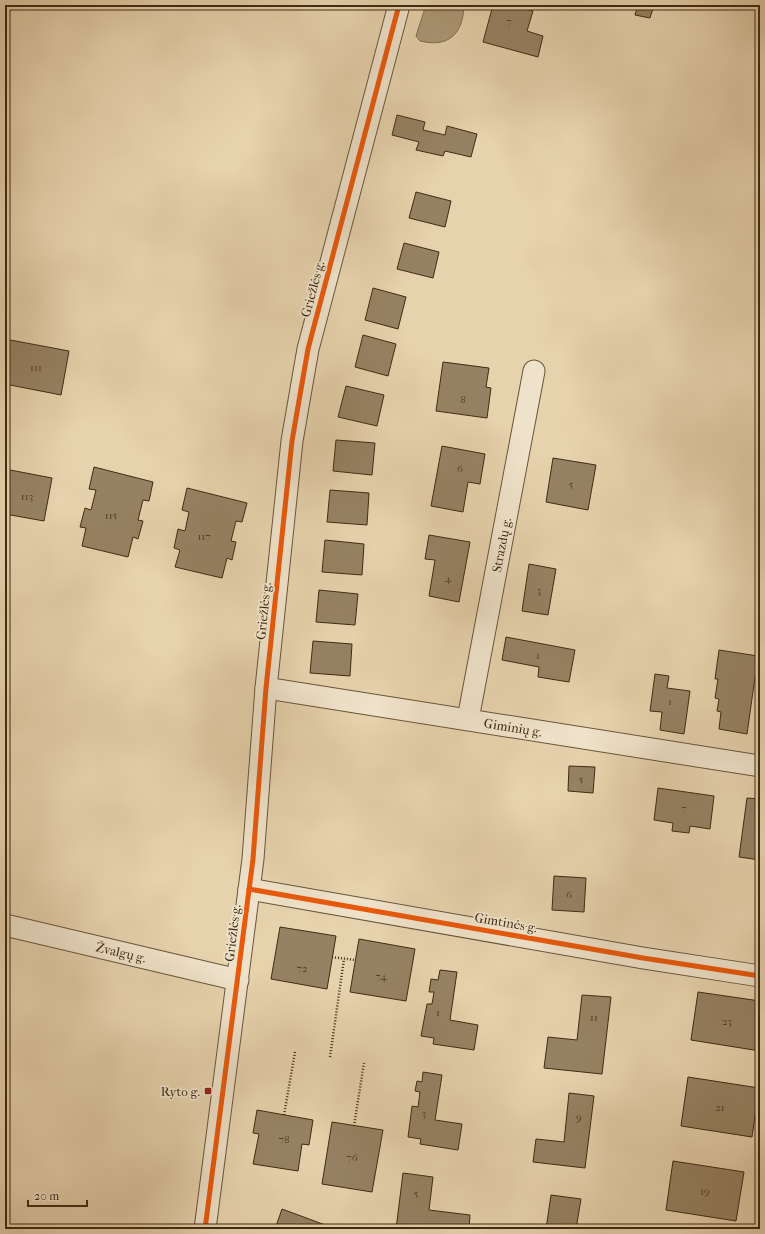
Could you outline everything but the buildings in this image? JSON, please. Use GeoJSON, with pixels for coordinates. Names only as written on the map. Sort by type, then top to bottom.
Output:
{"type":"FeatureCollection","features":[{"type":"Feature","properties":{"kind":"street","name":"Griežlės g."},"geometry":{"type":"LineString","coordinates":[[205,1229],[249,889],[266,688],[292,441],[308,349],[399,5]]}},
{"type":"Feature","properties":{"kind":"street","name":"Strazdų g."},"geometry":{"type":"LineString","coordinates":[[468,719],[534,371]]}},
{"type":"Feature","properties":{"kind":"street","name":"Giminių g."},"geometry":{"type":"LineString","coordinates":[[266,688],[760,766]]}},
{"type":"Feature","properties":{"kind":"street","name":"Gimtinės g."},"geometry":{"type":"LineString","coordinates":[[249,889],[643,958],[760,976]]}},
{"type":"Feature","properties":{"kind":"street","name":"Žvalgų g."},"geometry":{"type":"LineString","coordinates":[[5,925],[238,980]]}},
{"type":"Feature","properties":{"kind":"path"},"geometry":{"type":"LineString","coordinates":[[332,957],[355,960]]}},
{"type":"Feature","properties":{"kind":"path"},"geometry":{"type":"LineString","coordinates":[[330,1057],[344,959]]}},
{"type":"Feature","properties":{"kind":"path"},"geometry":{"type":"LineString","coordinates":[[284,1115],[295,1052]]}},
{"type":"Feature","properties":{"kind":"path"},"geometry":{"type":"LineString","coordinates":[[354,1126],[364,1063]]}},
{"type":"Feature","properties":{"kind":"shaded area"},"geometry":{"type":"Polygon","coordinates":[[[426,5],[464,5],[461,24],[452,36],[439,42],[430,43],[420,41],[416,36],[426,5]]]}},
{"type":"Feature","properties":{"kind":"cycle path"},"geometry":{"type":"LineString","coordinates":[[205,1229],[253,859],[266,688],[292,441],[308,349],[399,5]]}},
{"type":"Feature","properties":{"kind":"cycle path"},"geometry":{"type":"LineString","coordinates":[[249,889],[643,958],[760,976]]}},
{"type":"Feature","properties":{"kind":"place","name":"Ryto g."},"geometry":{"type":"Point","coordinates":[208,1091]}}]}
